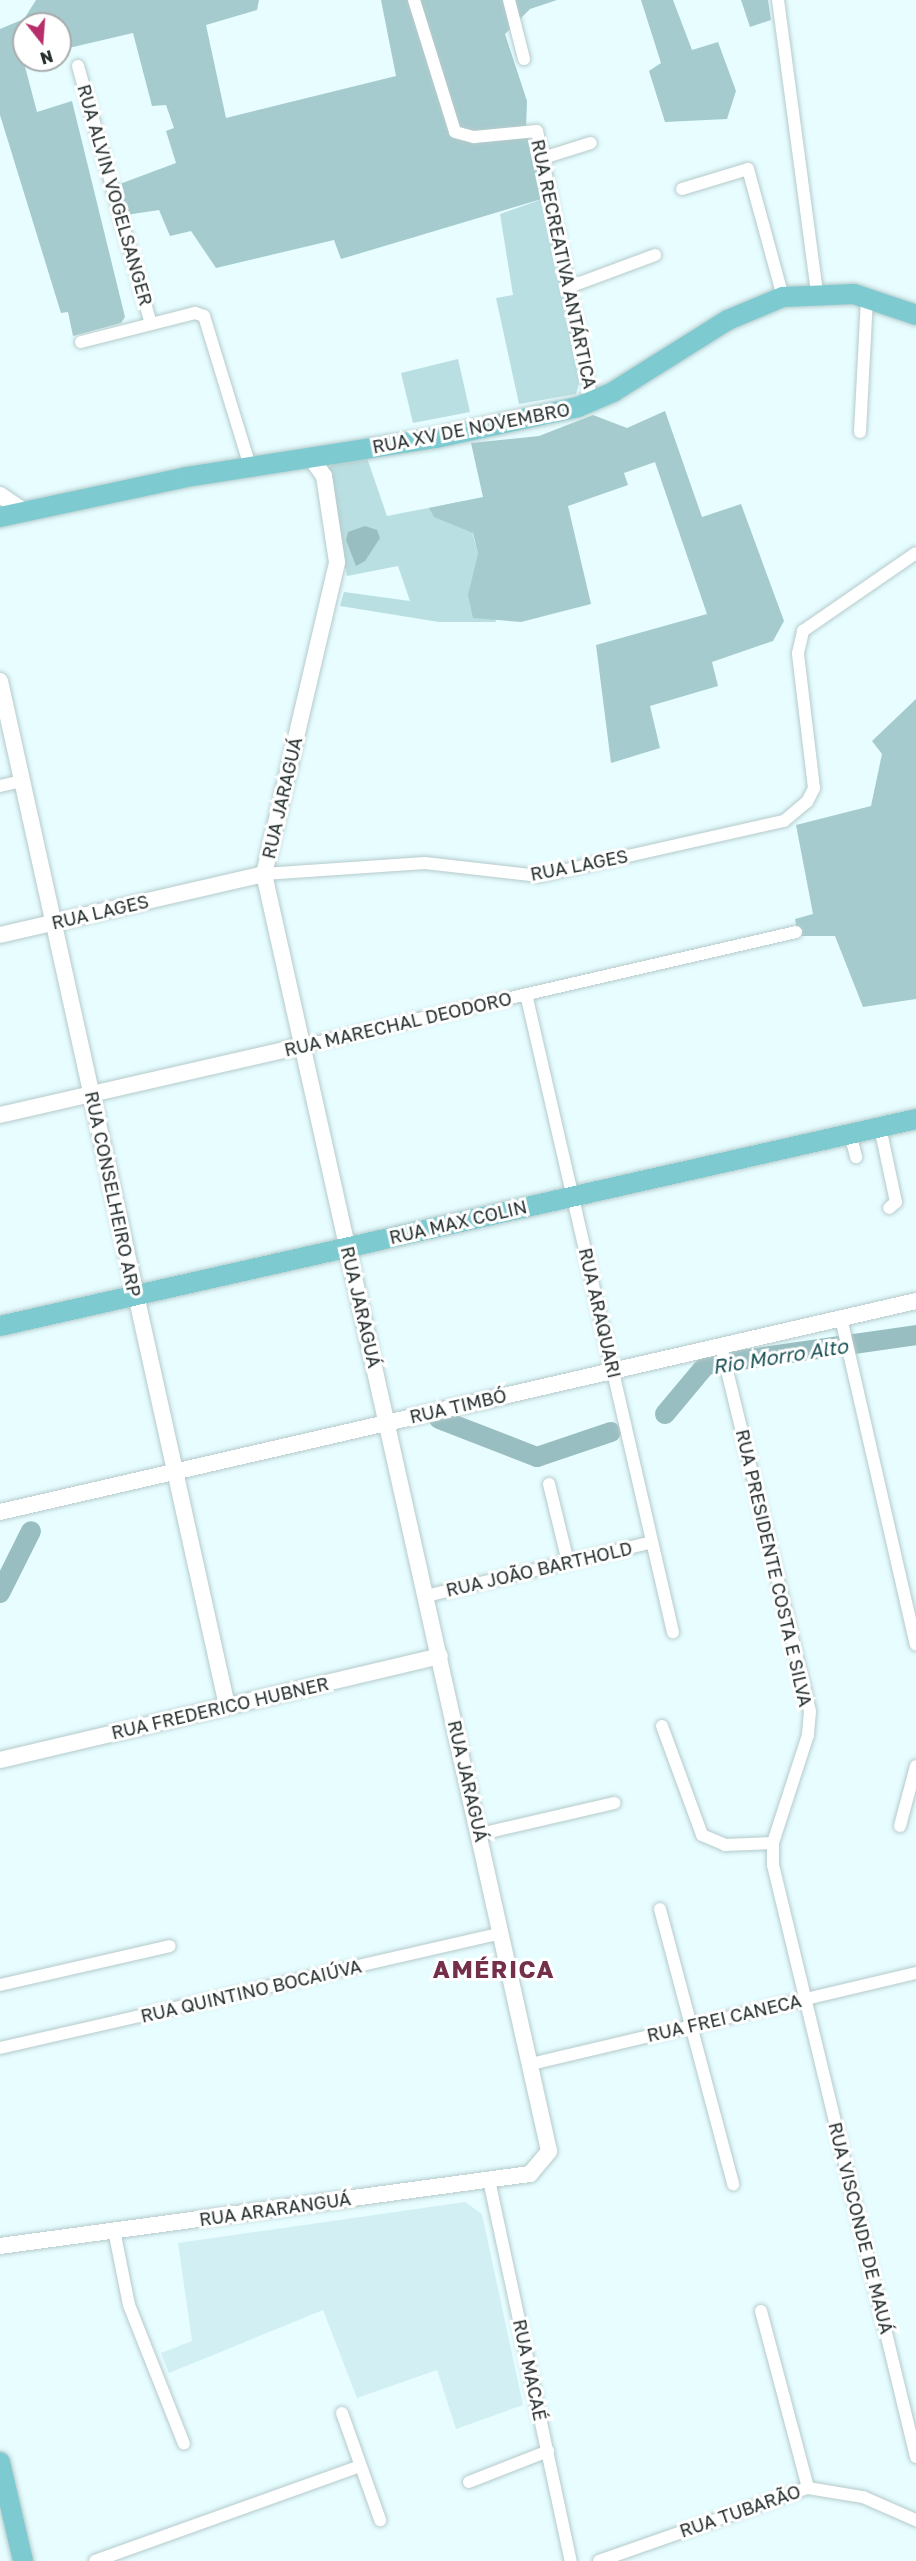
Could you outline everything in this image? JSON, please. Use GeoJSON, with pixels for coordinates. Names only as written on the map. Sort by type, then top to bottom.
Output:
{"type":"FeatureCollection","features":[{"type":"Feature","properties":{"kind":"main road","name":"RUA XV DE NOVEMBRO"},"geometry":{"type":"LineString","coordinates":[[0,517],[250,466],[436,438],[592,402],[728,320],[783,297],[817,292],[867,298],[916,315]]}},
{"type":"Feature","properties":{"kind":"main road","name":"RUA MAX COLIN"},"geometry":{"type":"LineString","coordinates":[[0,1326],[916,1119]]}},
{"type":"Feature","properties":{"kind":"main road"},"geometry":{"type":"LineString","coordinates":[[0,2462],[23,2561]]}},
{"type":"Feature","properties":{"kind":"street","name":"RUA RECREATIVA ANTÁRTICA"},"geometry":{"type":"LineString","coordinates":[[414,0],[455,132],[474,137],[537,131],[592,402]]}},
{"type":"Feature","properties":{"kind":"street"},"geometry":{"type":"LineString","coordinates":[[509,0],[524,59]]}},
{"type":"Feature","properties":{"kind":"street"},"geometry":{"type":"LineString","coordinates":[[778,0],[817,292]]}},
{"type":"Feature","properties":{"kind":"street","name":"RUA ALVIN VOGELSANGER"},"geometry":{"type":"LineString","coordinates":[[78,66],[151,324]]}},
{"type":"Feature","properties":{"kind":"street"},"geometry":{"type":"LineString","coordinates":[[543,158],[591,143]]}},
{"type":"Feature","properties":{"kind":"street"},"geometry":{"type":"LineString","coordinates":[[682,189],[748,169],[783,297]]}},
{"type":"Feature","properties":{"kind":"street"},"geometry":{"type":"LineString","coordinates":[[569,287],[656,255]]}},
{"type":"Feature","properties":{"kind":"street"},"geometry":{"type":"LineString","coordinates":[[860,432],[867,298]]}},
{"type":"Feature","properties":{"kind":"street"},"geometry":{"type":"LineString","coordinates":[[81,342],[195,312],[204,316],[250,466]]}},
{"type":"Feature","properties":{"kind":"street","name":"RUA JARAGUÁ"},"geometry":{"type":"LineString","coordinates":[[310,457],[324,476],[337,562],[264,874],[549,2141],[546,2162]]}},
{"type":"Feature","properties":{"kind":"street"},"geometry":{"type":"LineString","coordinates":[[0,495],[27,513]]}},
{"type":"Feature","properties":{"kind":"street","name":"RUA LAGES"},"geometry":{"type":"LineString","coordinates":[[0,935],[264,874],[425,863],[539,876],[784,821],[807,802],[814,788],[798,653],[803,631],[916,553]]}},
{"type":"Feature","properties":{"kind":"street","name":"RUA CONSELHEIRO ARP"},"geometry":{"type":"LineString","coordinates":[[0,685],[226,1706]]}},
{"type":"Feature","properties":{"kind":"street"},"geometry":{"type":"LineString","coordinates":[[0,786],[22,781]]}},
{"type":"Feature","properties":{"kind":"street","name":"RUA MARECHAL DEODORO"},"geometry":{"type":"LineString","coordinates":[[0,1115],[796,932]]}},
{"type":"Feature","properties":{"kind":"street","name":"RUA ARAQUARI"},"geometry":{"type":"LineString","coordinates":[[526,994],[673,1632]]}},
{"type":"Feature","properties":{"kind":"street"},"geometry":{"type":"LineString","coordinates":[[880,1127],[896,1202],[890,1208]]}},
{"type":"Feature","properties":{"kind":"street"},"geometry":{"type":"LineString","coordinates":[[850,1134],[856,1157]]}},
{"type":"Feature","properties":{"kind":"street","name":"RUA TIMBÓ"},"geometry":{"type":"LineString","coordinates":[[0,1512],[613,1371],[843,1325],[916,1301]]}},
{"type":"Feature","properties":{"kind":"street"},"geometry":{"type":"LineString","coordinates":[[843,1325],[916,1646]]}},
{"type":"Feature","properties":{"kind":"street","name":"RUA PRESIDENTE COSTA E SILVA"},"geometry":{"type":"LineString","coordinates":[[722,1350],[810,1711],[808,1735],[773,1843],[805,1999]]}},
{"type":"Feature","properties":{"kind":"street"},"geometry":{"type":"LineString","coordinates":[[549,1484],[568,1562]]}},
{"type":"Feature","properties":{"kind":"street","name":"RUA JOÃO BARTHOLD"},"geometry":{"type":"LineString","coordinates":[[426,1596],[652,1542]]}},
{"type":"Feature","properties":{"kind":"street","name":"RUA FREDERICO HUBNER"},"geometry":{"type":"LineString","coordinates":[[1,1760],[440,1656]]}},
{"type":"Feature","properties":{"kind":"street"},"geometry":{"type":"LineString","coordinates":[[662,1726],[702,1835],[725,1845],[773,1843]]}},
{"type":"Feature","properties":{"kind":"street"},"geometry":{"type":"LineString","coordinates":[[900,1826],[916,1766]]}},
{"type":"Feature","properties":{"kind":"street"},"geometry":{"type":"LineString","coordinates":[[480,1834],[614,1803]]}},
{"type":"Feature","properties":{"kind":"street"},"geometry":{"type":"LineString","coordinates":[[660,1909],[734,2184]]}},
{"type":"Feature","properties":{"kind":"street","name":"RUA QUINTINO BOCAIÚVA"},"geometry":{"type":"LineString","coordinates":[[0,2048],[502,1933]]}},
{"type":"Feature","properties":{"kind":"street"},"geometry":{"type":"LineString","coordinates":[[0,1984],[170,1946]]}},
{"type":"Feature","properties":{"kind":"street","name":"RUA FREI CANECA"},"geometry":{"type":"LineString","coordinates":[[531,2064],[916,1973]]}},
{"type":"Feature","properties":{"kind":"street","name":"RUA VISCONDE DE MAUÁ"},"geometry":{"type":"LineString","coordinates":[[805,1999],[916,2457]]}},
{"type":"Feature","properties":{"kind":"street","name":"RUA ARARANGUÁ"},"geometry":{"type":"LineString","coordinates":[[0,2246],[530,2174],[546,2162]]}},
{"type":"Feature","properties":{"kind":"street","name":"RUA MACAÉ"},"geometry":{"type":"LineString","coordinates":[[489,2180],[571,2561]]}},
{"type":"Feature","properties":{"kind":"street"},"geometry":{"type":"LineString","coordinates":[[114,2230],[129,2305],[184,2444]]}},
{"type":"Feature","properties":{"kind":"street"},"geometry":{"type":"LineString","coordinates":[[761,2311],[808,2488]]}},
{"type":"Feature","properties":{"kind":"street"},"geometry":{"type":"LineString","coordinates":[[342,2413],[380,2520]]}},
{"type":"Feature","properties":{"kind":"street"},"geometry":{"type":"LineString","coordinates":[[470,2482],[548,2451]]}},
{"type":"Feature","properties":{"kind":"street"},"geometry":{"type":"LineString","coordinates":[[95,2561],[361,2466]]}},
{"type":"Feature","properties":{"kind":"street","name":"RUA TUBARÃO"},"geometry":{"type":"LineString","coordinates":[[600,2561],[808,2488],[862,2498],[916,2520]]}},
{"type":"Feature","properties":{"kind":"shaded area"},"geometry":{"type":"Polygon","coordinates":[[[36,0],[259,0],[257,10],[206,25],[226,118],[396,76],[381,0],[557,0],[530,9],[505,34],[527,101],[526,129],[545,198],[341,259],[334,240],[216,268],[191,231],[170,236],[159,210],[126,215],[117,185],[176,163],[166,131],[174,128],[166,105],[152,106],[133,33],[72,47],[72,12],[28,12],[36,0]]]}},
{"type":"Feature","properties":{"kind":"shaded area"},"geometry":{"type":"Polygon","coordinates":[[[641,0],[673,0],[692,50],[718,42],[736,91],[727,119],[665,122],[649,71],[661,63],[641,0]]]}},
{"type":"Feature","properties":{"kind":"shaded area"},"geometry":{"type":"Polygon","coordinates":[[[741,0],[768,0],[771,20],[750,27],[741,0]]]}},
{"type":"Feature","properties":{"kind":"shaded area"},"geometry":{"type":"Polygon","coordinates":[[[12,24],[12,72],[26,72],[37,112],[72,101],[125,317],[121,323],[73,336],[68,312],[61,313],[0,115],[0,29],[12,24]]]}},
{"type":"Feature","properties":{"kind":"shaded area"},"geometry":{"type":"Polygon","coordinates":[[[545,198],[581,376],[576,394],[519,404],[496,298],[513,295],[500,214],[545,198]]]}},
{"type":"Feature","properties":{"kind":"shaded area"},"geometry":{"type":"Polygon","coordinates":[[[458,359],[470,412],[413,423],[401,373],[458,359]]]}},
{"type":"Feature","properties":{"kind":"shaded area"},"geometry":{"type":"Polygon","coordinates":[[[665,411],[702,517],[741,504],[784,621],[773,641],[712,662],[718,686],[650,706],[660,748],[611,763],[596,645],[707,614],[655,462],[624,473],[628,485],[568,506],[591,604],[521,622],[473,618],[468,595],[478,554],[473,533],[434,517],[429,508],[483,497],[471,443],[539,436],[593,415],[627,428],[665,411]]]}},
{"type":"Feature","properties":{"kind":"shaded area"},"geometry":{"type":"Polygon","coordinates":[[[367,458],[387,516],[464,501],[496,622],[439,622],[340,606],[344,592],[410,601],[398,566],[347,576],[326,472],[332,464],[367,458]]]}},
{"type":"Feature","properties":{"kind":"shaded area"},"geometry":{"type":"Polygon","coordinates":[[[365,526],[377,530],[380,538],[365,561],[356,566],[346,540],[348,532],[365,526]]]}},
{"type":"Feature","properties":{"kind":"shaded area"},"geometry":{"type":"Polygon","coordinates":[[[916,699],[916,999],[863,1007],[835,936],[798,936],[795,919],[813,914],[796,825],[871,806],[882,754],[872,741],[916,699]]]}},
{"type":"Feature","properties":{"kind":"shaded area"},"geometry":{"type":"Polygon","coordinates":[[[465,2202],[482,2214],[523,2405],[456,2429],[437,2370],[357,2398],[323,2310],[169,2373],[161,2353],[192,2341],[178,2243],[465,2202]]]}},
{"type":"Feature","properties":{"kind":"waterway","name":"Rio Morro Alto"},"geometry":{"type":"LineString","coordinates":[[665,1414],[706,1365],[916,1335]]}},
{"type":"Feature","properties":{"kind":"waterway","name":"Rio Morro Alto"},"geometry":{"type":"LineString","coordinates":[[439,1419],[537,1457],[611,1432]]}},
{"type":"Feature","properties":{"kind":"waterway","name":"Rio Morro Alto"},"geometry":{"type":"LineString","coordinates":[[0,1593],[31,1531]]}},
{"type":"Feature","properties":{"kind":"district","name":"AMÉRICA"},"geometry":{"type":"Point","coordinates":[494,1969]}}]}
